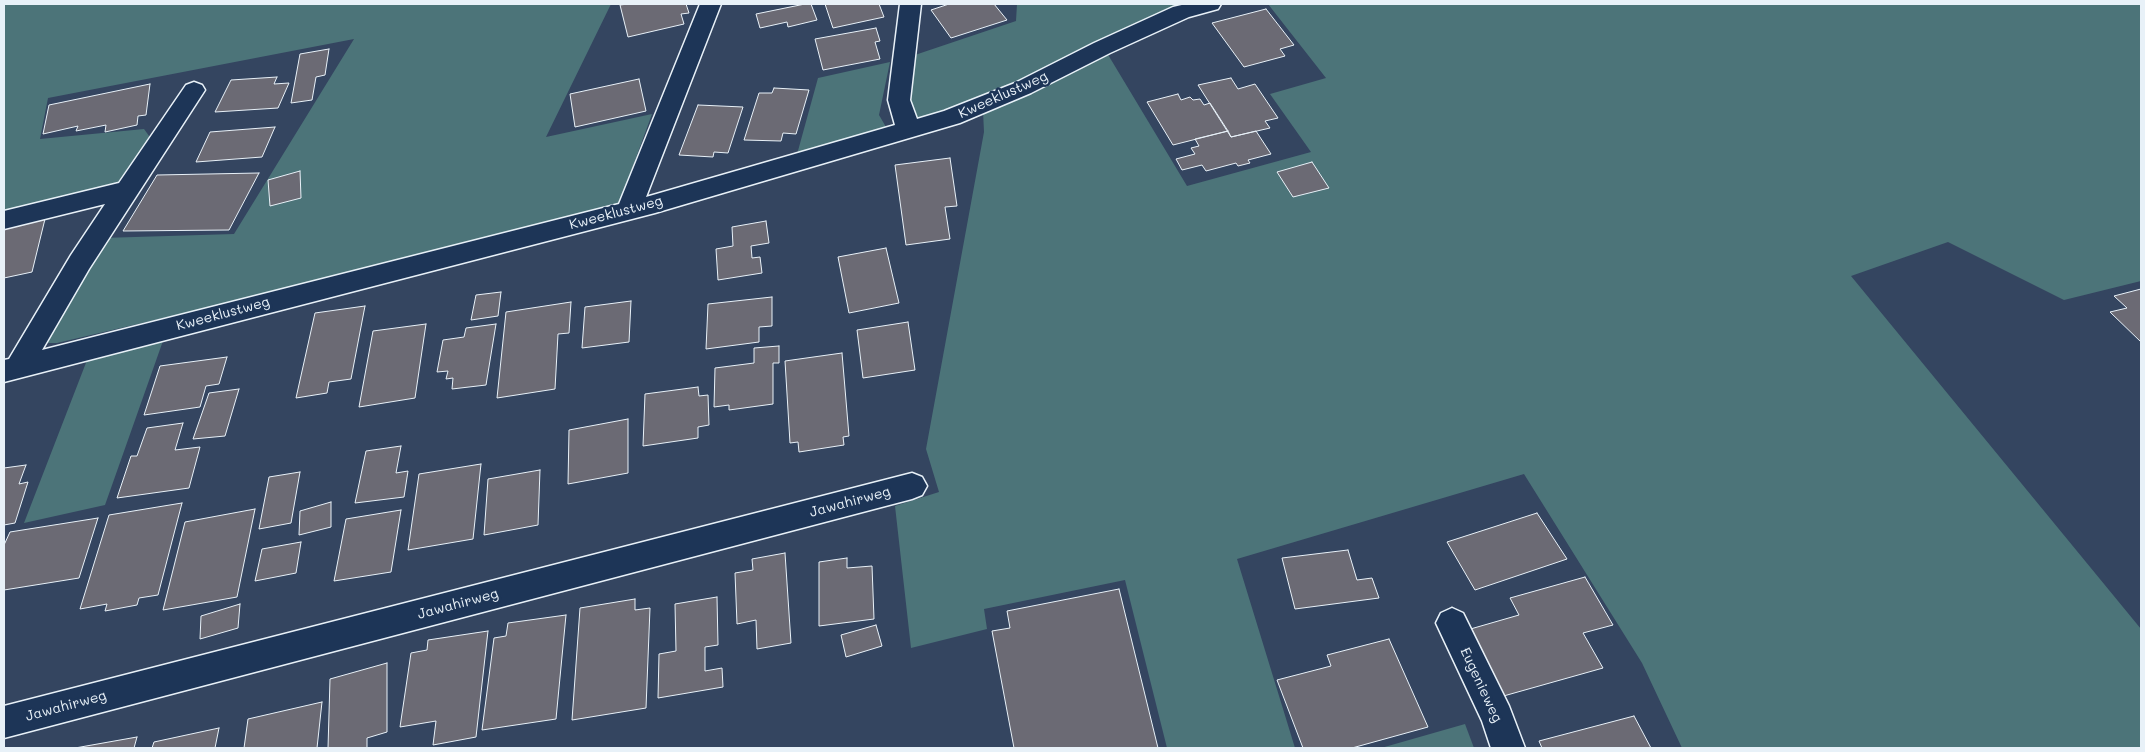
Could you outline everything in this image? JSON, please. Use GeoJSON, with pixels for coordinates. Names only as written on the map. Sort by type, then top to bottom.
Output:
{"type":"FeatureCollection","features":[{"type":"Feature","properties":{"kind":"street"},"geometry":{"type":"LineString","coordinates":[[630,210],[710,4]]}},
{"type":"Feature","properties":{"kind":"street"},"geometry":{"type":"LineString","coordinates":[[908,129],[899,100],[910,4]]}},
{"type":"Feature","properties":{"kind":"street","name":"Kweeklustweg"},"geometry":{"type":"LineString","coordinates":[[11,370],[630,210],[847,149],[952,117],[1023,88],[1181,12],[1210,4]]}},
{"type":"Feature","properties":{"kind":"street"},"geometry":{"type":"LineString","coordinates":[[11,370],[194,90]]}},
{"type":"Feature","properties":{"kind":"street"},"geometry":{"type":"LineString","coordinates":[[4,220],[128,190]]}},
{"type":"Feature","properties":{"kind":"street","name":"Jawahirweg"},"geometry":{"type":"LineString","coordinates":[[4,722],[912,486]]}},
{"type":"Feature","properties":{"kind":"street","name":"Eugenieweg"},"geometry":{"type":"LineString","coordinates":[[1452,623],[1497,717],[1508,748]]}},
{"type":"Feature","properties":{"kind":"green space"},"geometry":{"type":"Polygon","coordinates":[[[4,4],[611,4],[546,137],[652,114],[618,207],[317,282],[57,343],[48,343],[43,338],[102,238],[234,234],[354,39],[48,98],[40,139],[144,129],[152,140],[120,186],[4,214],[4,4]]]}},
{"type":"Feature","properties":{"kind":"green space"},"geometry":{"type":"Polygon","coordinates":[[[1017,4],[1187,4],[1154,16],[979,99],[910,122],[903,59],[1016,21],[1017,4]]]}},
{"type":"Feature","properties":{"kind":"green space"},"geometry":{"type":"Polygon","coordinates":[[[1268,4],[2141,4],[2141,281],[2064,300],[1948,242],[1851,276],[2141,629],[2141,748],[1682,748],[1642,663],[1524,474],[1237,559],[1295,748],[1167,748],[1125,580],[984,609],[987,629],[911,648],[895,506],[939,492],[926,449],[984,132],[983,111],[1107,53],[1187,186],[1311,152],[1270,94],[1326,78],[1268,4]]]}},
{"type":"Feature","properties":{"kind":"green space"},"geometry":{"type":"Polygon","coordinates":[[[890,62],[879,115],[886,127],[878,133],[796,158],[818,78],[890,62]]]}},
{"type":"Feature","properties":{"kind":"green space"},"geometry":{"type":"Polygon","coordinates":[[[164,338],[105,505],[24,523],[89,355],[164,338]]]}},
{"type":"Feature","properties":{"kind":"green space"},"geometry":{"type":"Polygon","coordinates":[[[1465,724],[1474,748],[1381,748],[1465,724]]]}},
{"type":"Feature","properties":{"kind":"building"},"geometry":{"type":"Polygon","coordinates":[[[686,4],[689,13],[681,14],[684,24],[628,37],[620,5],[686,4]]]}},
{"type":"Feature","properties":{"kind":"building"},"geometry":{"type":"Polygon","coordinates":[[[811,4],[817,20],[788,27],[787,22],[760,28],[756,14],[811,4]]]}},
{"type":"Feature","properties":{"kind":"building"},"geometry":{"type":"Polygon","coordinates":[[[825,4],[879,4],[884,17],[833,28],[825,4]]]}},
{"type":"Feature","properties":{"kind":"building"},"geometry":{"type":"Polygon","coordinates":[[[949,4],[994,4],[1007,20],[951,38],[931,10],[949,4]]]}},
{"type":"Feature","properties":{"kind":"building"},"geometry":{"type":"Polygon","coordinates":[[[1266,9],[1294,45],[1280,49],[1285,56],[1244,67],[1212,23],[1266,9]]]}},
{"type":"Feature","properties":{"kind":"building"},"geometry":{"type":"Polygon","coordinates":[[[876,28],[880,41],[875,42],[880,59],[823,70],[815,39],[876,28]]]}},
{"type":"Feature","properties":{"kind":"building"},"geometry":{"type":"Polygon","coordinates":[[[329,49],[325,75],[316,77],[312,100],[291,103],[300,54],[329,49]]]}},
{"type":"Feature","properties":{"kind":"building"},"geometry":{"type":"Polygon","coordinates":[[[277,77],[274,84],[289,83],[278,108],[215,112],[231,80],[277,77]]]}},
{"type":"Feature","properties":{"kind":"building"},"geometry":{"type":"Polygon","coordinates":[[[1231,78],[1238,89],[1255,84],[1278,118],[1265,121],[1270,128],[1231,137],[1198,85],[1231,78]]]}},
{"type":"Feature","properties":{"kind":"building"},"geometry":{"type":"Polygon","coordinates":[[[639,79],[646,111],[575,127],[570,94],[639,79]]]}},
{"type":"Feature","properties":{"kind":"building"},"geometry":{"type":"Polygon","coordinates":[[[150,84],[146,115],[138,116],[137,125],[105,132],[106,125],[76,131],[78,126],[43,134],[49,105],[150,84]]]}},
{"type":"Feature","properties":{"kind":"building"},"geometry":{"type":"Polygon","coordinates":[[[774,88],[809,90],[796,134],[783,133],[781,141],[744,140],[759,93],[772,93],[774,88]]]}},
{"type":"Feature","properties":{"kind":"building"},"geometry":{"type":"Polygon","coordinates":[[[1178,94],[1181,100],[1190,97],[1193,100],[1200,99],[1204,105],[1210,103],[1228,131],[1173,145],[1147,102],[1178,94]]]}},
{"type":"Feature","properties":{"kind":"building"},"geometry":{"type":"Polygon","coordinates":[[[698,105],[743,107],[728,153],[714,152],[713,157],[679,155],[698,105]]]}},
{"type":"Feature","properties":{"kind":"building"},"geometry":{"type":"Polygon","coordinates":[[[275,127],[262,157],[196,162],[210,132],[275,127]]]}},
{"type":"Feature","properties":{"kind":"building"},"geometry":{"type":"Polygon","coordinates":[[[1228,131],[1231,137],[1256,131],[1271,154],[1248,160],[1250,163],[1238,166],[1236,163],[1206,171],[1202,165],[1182,170],[1176,159],[1195,154],[1191,148],[1199,146],[1195,139],[1228,131]]]}},
{"type":"Feature","properties":{"kind":"building"},"geometry":{"type":"Polygon","coordinates":[[[950,158],[957,206],[945,207],[950,239],[906,245],[895,165],[950,158]]]}},
{"type":"Feature","properties":{"kind":"building"},"geometry":{"type":"Polygon","coordinates":[[[1312,162],[1329,188],[1293,197],[1277,172],[1312,162]]]}},
{"type":"Feature","properties":{"kind":"building"},"geometry":{"type":"Polygon","coordinates":[[[300,171],[301,198],[270,206],[268,180],[300,171]]]}},
{"type":"Feature","properties":{"kind":"building"},"geometry":{"type":"Polygon","coordinates":[[[259,173],[229,230],[123,231],[157,175],[259,173]]]}},
{"type":"Feature","properties":{"kind":"building"},"geometry":{"type":"Polygon","coordinates":[[[45,219],[32,272],[4,278],[4,227],[45,219]]]}},
{"type":"Feature","properties":{"kind":"building"},"geometry":{"type":"Polygon","coordinates":[[[766,221],[769,243],[751,246],[752,258],[760,257],[762,273],[718,280],[716,249],[733,246],[732,227],[766,221]]]}},
{"type":"Feature","properties":{"kind":"building"},"geometry":{"type":"Polygon","coordinates":[[[886,248],[899,303],[849,313],[838,257],[886,248]]]}},
{"type":"Feature","properties":{"kind":"building"},"geometry":{"type":"Polygon","coordinates":[[[2141,289],[2141,342],[2110,312],[2127,308],[2114,296],[2141,289]]]}},
{"type":"Feature","properties":{"kind":"building"},"geometry":{"type":"Polygon","coordinates":[[[501,292],[498,316],[471,320],[476,295],[501,292]]]}},
{"type":"Feature","properties":{"kind":"building"},"geometry":{"type":"Polygon","coordinates":[[[772,297],[772,326],[759,327],[759,342],[706,349],[708,304],[772,297]]]}},
{"type":"Feature","properties":{"kind":"building"},"geometry":{"type":"Polygon","coordinates":[[[631,301],[629,342],[582,348],[585,307],[631,301]]]}},
{"type":"Feature","properties":{"kind":"building"},"geometry":{"type":"Polygon","coordinates":[[[571,302],[569,333],[558,334],[555,389],[497,398],[506,312],[571,302]]]}},
{"type":"Feature","properties":{"kind":"building"},"geometry":{"type":"Polygon","coordinates":[[[365,306],[351,379],[329,382],[327,393],[296,398],[315,313],[365,306]]]}},
{"type":"Feature","properties":{"kind":"building"},"geometry":{"type":"Polygon","coordinates":[[[908,322],[915,370],[863,378],[857,330],[908,322]]]}},
{"type":"Feature","properties":{"kind":"building"},"geometry":{"type":"Polygon","coordinates":[[[426,324],[415,398],[359,407],[373,331],[426,324]]]}},
{"type":"Feature","properties":{"kind":"building"},"geometry":{"type":"Polygon","coordinates":[[[496,324],[486,385],[452,389],[453,378],[446,379],[448,371],[437,372],[443,340],[464,337],[466,328],[496,324]]]}},
{"type":"Feature","properties":{"kind":"building"},"geometry":{"type":"Polygon","coordinates":[[[779,346],[779,363],[773,363],[773,404],[729,410],[729,405],[714,407],[715,368],[754,363],[754,348],[779,346]]]}},
{"type":"Feature","properties":{"kind":"building"},"geometry":{"type":"Polygon","coordinates":[[[842,353],[849,436],[843,437],[844,445],[799,452],[798,442],[790,443],[785,361],[842,353]]]}},
{"type":"Feature","properties":{"kind":"building"},"geometry":{"type":"Polygon","coordinates":[[[227,357],[219,384],[206,386],[200,407],[144,415],[160,366],[227,357]]]}},
{"type":"Feature","properties":{"kind":"building"},"geometry":{"type":"Polygon","coordinates":[[[698,387],[699,396],[708,395],[709,425],[698,427],[698,438],[643,446],[645,394],[698,387]]]}},
{"type":"Feature","properties":{"kind":"building"},"geometry":{"type":"Polygon","coordinates":[[[239,389],[225,436],[193,439],[209,393],[239,389]]]}},
{"type":"Feature","properties":{"kind":"building"},"geometry":{"type":"Polygon","coordinates":[[[628,419],[628,473],[568,484],[569,430],[628,419]]]}},
{"type":"Feature","properties":{"kind":"building"},"geometry":{"type":"Polygon","coordinates":[[[183,423],[175,450],[200,447],[189,488],[117,498],[131,456],[137,456],[147,428],[183,423]]]}},
{"type":"Feature","properties":{"kind":"building"},"geometry":{"type":"Polygon","coordinates":[[[401,446],[396,473],[408,471],[404,497],[355,503],[366,451],[401,446]]]}},
{"type":"Feature","properties":{"kind":"building"},"geometry":{"type":"Polygon","coordinates":[[[481,464],[473,539],[408,550],[419,474],[481,464]]]}},
{"type":"Feature","properties":{"kind":"building"},"geometry":{"type":"Polygon","coordinates":[[[26,465],[19,484],[28,482],[15,523],[4,525],[4,468],[26,465]]]}},
{"type":"Feature","properties":{"kind":"building"},"geometry":{"type":"Polygon","coordinates":[[[540,470],[538,525],[484,535],[488,479],[540,470]]]}},
{"type":"Feature","properties":{"kind":"building"},"geometry":{"type":"Polygon","coordinates":[[[300,472],[291,523],[259,529],[269,477],[300,472]]]}},
{"type":"Feature","properties":{"kind":"building"},"geometry":{"type":"Polygon","coordinates":[[[331,502],[331,527],[299,535],[300,511],[331,502]]]}},
{"type":"Feature","properties":{"kind":"building"},"geometry":{"type":"Polygon","coordinates":[[[182,503],[158,595],[139,598],[137,605],[105,611],[107,604],[80,609],[109,515],[182,503]]]}},
{"type":"Feature","properties":{"kind":"building"},"geometry":{"type":"Polygon","coordinates":[[[255,509],[237,597],[163,610],[185,522],[255,509]]]}},
{"type":"Feature","properties":{"kind":"building"},"geometry":{"type":"Polygon","coordinates":[[[401,510],[391,572],[334,581],[346,519],[401,510]]]}},
{"type":"Feature","properties":{"kind":"building"},"geometry":{"type":"Polygon","coordinates":[[[1537,513],[1567,559],[1475,590],[1447,542],[1537,513]]]}},
{"type":"Feature","properties":{"kind":"building"},"geometry":{"type":"Polygon","coordinates":[[[98,518],[79,578],[4,590],[4,545],[10,532],[98,518]]]}},
{"type":"Feature","properties":{"kind":"building"},"geometry":{"type":"Polygon","coordinates":[[[301,542],[296,573],[255,581],[262,549],[301,542]]]}},
{"type":"Feature","properties":{"kind":"building"},"geometry":{"type":"Polygon","coordinates":[[[1348,550],[1357,580],[1372,578],[1379,598],[1295,609],[1282,558],[1348,550]]]}},
{"type":"Feature","properties":{"kind":"building"},"geometry":{"type":"Polygon","coordinates":[[[785,553],[791,643],[757,649],[756,620],[737,624],[735,573],[753,570],[752,559],[785,553]]]}},
{"type":"Feature","properties":{"kind":"building"},"geometry":{"type":"Polygon","coordinates":[[[847,558],[847,568],[872,566],[874,619],[819,626],[819,562],[847,558]]]}},
{"type":"Feature","properties":{"kind":"building"},"geometry":{"type":"Polygon","coordinates":[[[1585,577],[1613,625],[1583,633],[1603,668],[1500,697],[1467,630],[1519,615],[1510,598],[1585,577]]]}},
{"type":"Feature","properties":{"kind":"building"},"geometry":{"type":"Polygon","coordinates":[[[1119,589],[1158,748],[1014,748],[992,631],[1010,628],[1007,611],[1119,589]]]}},
{"type":"Feature","properties":{"kind":"building"},"geometry":{"type":"Polygon","coordinates":[[[717,597],[718,645],[705,647],[705,671],[722,668],[723,687],[658,698],[659,654],[676,651],[675,604],[717,597]]]}},
{"type":"Feature","properties":{"kind":"building"},"geometry":{"type":"Polygon","coordinates":[[[635,599],[635,610],[650,608],[646,708],[572,720],[580,608],[635,599]]]}},
{"type":"Feature","properties":{"kind":"building"},"geometry":{"type":"Polygon","coordinates":[[[240,604],[238,628],[200,639],[201,616],[240,604]]]}},
{"type":"Feature","properties":{"kind":"building"},"geometry":{"type":"Polygon","coordinates":[[[566,615],[556,719],[482,730],[494,638],[506,636],[508,623],[566,615]]]}},
{"type":"Feature","properties":{"kind":"building"},"geometry":{"type":"Polygon","coordinates":[[[876,625],[882,646],[846,657],[841,635],[876,625]]]}},
{"type":"Feature","properties":{"kind":"building"},"geometry":{"type":"Polygon","coordinates":[[[488,631],[476,737],[433,745],[436,721],[400,727],[411,653],[427,650],[428,640],[488,631]]]}},
{"type":"Feature","properties":{"kind":"building"},"geometry":{"type":"Polygon","coordinates":[[[1389,639],[1428,727],[1352,748],[1303,748],[1277,680],[1331,666],[1327,655],[1389,639]]]}},
{"type":"Feature","properties":{"kind":"building"},"geometry":{"type":"Polygon","coordinates":[[[387,663],[387,732],[367,738],[367,748],[328,748],[330,679],[387,663]]]}},
{"type":"Feature","properties":{"kind":"building"},"geometry":{"type":"Polygon","coordinates":[[[322,702],[317,748],[244,748],[248,719],[322,702]]]}},
{"type":"Feature","properties":{"kind":"building"},"geometry":{"type":"Polygon","coordinates":[[[1634,716],[1651,748],[1542,748],[1539,741],[1634,716]]]}},
{"type":"Feature","properties":{"kind":"building"},"geometry":{"type":"Polygon","coordinates":[[[219,728],[215,748],[152,748],[154,742],[219,728]]]}},
{"type":"Feature","properties":{"kind":"building"},"geometry":{"type":"Polygon","coordinates":[[[137,737],[134,748],[75,748],[137,737]]]}}]}
